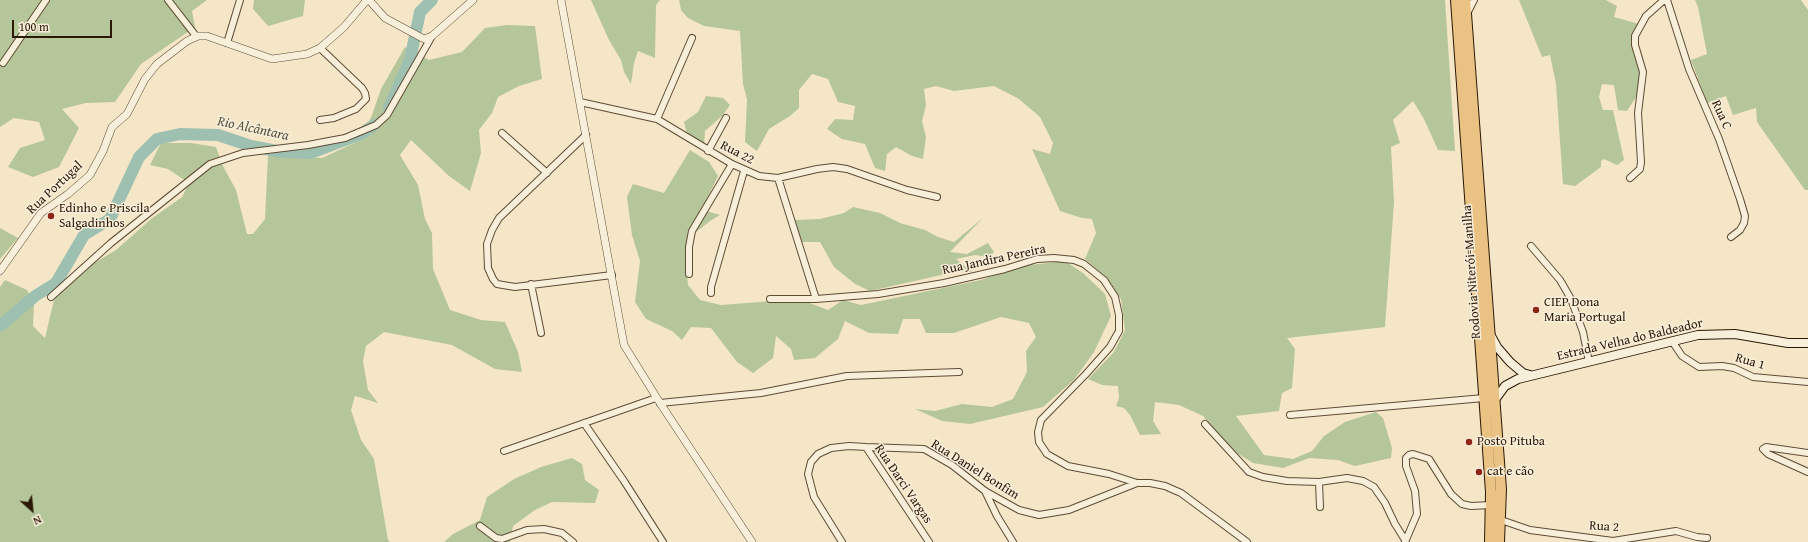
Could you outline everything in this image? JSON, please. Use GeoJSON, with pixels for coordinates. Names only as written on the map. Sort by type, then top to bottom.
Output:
{"type":"FeatureCollection","features":[{"type":"Feature","properties":{"kind":"highway","name":"Rodovia Niterói-Manilha"},"geometry":{"type":"LineString","coordinates":[[1456,0],[1491,505],[1490,542]]}},
{"type":"Feature","properties":{"kind":"highway","name":"Rodovia Niterói-Manilha"},"geometry":{"type":"LineString","coordinates":[[1465,0],[1494,402],[1501,520],[1499,542]]}},
{"type":"Feature","properties":{"kind":"main road"},"geometry":{"type":"LineString","coordinates":[[1489,329],[1492,339],[1503,355],[1516,369],[1530,375]]}},
{"type":"Feature","properties":{"kind":"main road","name":"Estrada Velha do Baldeador"},"geometry":{"type":"LineString","coordinates":[[1494,402],[1499,392],[1510,382],[1530,375],[1672,341],[1714,334],[1735,334],[1788,344],[1808,342]]}},
{"type":"Feature","properties":{"kind":"street"},"geometry":{"type":"LineString","coordinates":[[3,63],[46,0]]}},
{"type":"Feature","properties":{"kind":"street"},"geometry":{"type":"LineString","coordinates":[[168,0],[196,36],[207,36],[272,59],[307,54],[320,48],[344,27],[368,0],[385,18],[421,38],[432,36]]}},
{"type":"Feature","properties":{"kind":"street"},"geometry":{"type":"LineString","coordinates":[[227,43],[240,0]]}},
{"type":"Feature","properties":{"kind":"street"},"geometry":{"type":"LineString","coordinates":[[51,297],[111,243],[210,164],[243,153],[308,145],[345,138],[376,125],[387,115],[432,36],[473,0]]}},
{"type":"Feature","properties":{"kind":"street"},"geometry":{"type":"LineString","coordinates":[[561,0],[624,345],[658,400],[752,542]]}},
{"type":"Feature","properties":{"kind":"street"},"geometry":{"type":"LineString","coordinates":[[1466,15],[1474,0]]}},
{"type":"Feature","properties":{"kind":"street"},"geometry":{"type":"LineString","coordinates":[[1630,178],[1640,169],[1642,162],[1638,113],[1643,72],[1635,45],[1635,36],[1646,16],[1665,0]]}},
{"type":"Feature","properties":{"kind":"street","name":"Rua C"},"geometry":{"type":"LineString","coordinates":[[1665,0],[1689,69],[1719,138],[1740,199],[1744,223],[1740,230],[1731,237]]}},
{"type":"Feature","properties":{"kind":"street","name":"Rua Portugal"},"geometry":{"type":"LineString","coordinates":[[0,271],[41,213],[68,194],[90,174],[104,151],[112,127],[127,114],[135,96],[156,64],[187,40],[196,36]]}},
{"type":"Feature","properties":{"kind":"street"},"geometry":{"type":"LineString","coordinates":[[657,119],[692,38]]}},
{"type":"Feature","properties":{"kind":"street"},"geometry":{"type":"LineString","coordinates":[[320,48],[362,88],[366,99],[346,114],[320,120]]}},
{"type":"Feature","properties":{"kind":"street","name":"Rua 22"},"geometry":{"type":"LineString","coordinates":[[580,102],[657,119],[708,151],[744,171],[759,176],[778,178],[833,167],[847,169],[907,190],[937,197]]}},
{"type":"Feature","properties":{"kind":"street"},"geometry":{"type":"LineString","coordinates":[[708,151],[726,118]]}},
{"type":"Feature","properties":{"kind":"street"},"geometry":{"type":"LineString","coordinates":[[502,133],[547,173]]}},
{"type":"Feature","properties":{"kind":"street"},"geometry":{"type":"LineString","coordinates":[[586,135],[499,218],[492,230],[487,244],[488,268],[497,284],[515,287],[612,275]]}},
{"type":"Feature","properties":{"kind":"street"},"geometry":{"type":"LineString","coordinates":[[689,274],[689,248],[692,231],[732,164]]}},
{"type":"Feature","properties":{"kind":"street"},"geometry":{"type":"LineString","coordinates":[[711,293],[711,287],[744,171]]}},
{"type":"Feature","properties":{"kind":"street"},"geometry":{"type":"LineString","coordinates":[[778,178],[816,299]]}},
{"type":"Feature","properties":{"kind":"street"},"geometry":{"type":"LineString","coordinates":[[1531,246],[1560,280],[1571,299],[1583,332],[1589,362]]}},
{"type":"Feature","properties":{"kind":"street","name":"Rua Jandira Pereira"},"geometry":{"type":"LineString","coordinates":[[770,298],[816,299],[878,294],[944,283],[1005,269],[1037,259],[1054,258],[1074,260],[1084,264],[1104,280],[1115,297],[1119,315],[1120,331],[1110,347],[1086,374],[1040,420],[1038,432],[1039,442],[1047,454],[1068,466],[1109,474],[1137,483],[1150,483],[1165,486],[1181,493],[1247,542]]}},
{"type":"Feature","properties":{"kind":"street"},"geometry":{"type":"LineString","coordinates":[[531,284],[540,334]]}},
{"type":"Feature","properties":{"kind":"street","name":"Rua 1"},"geometry":{"type":"LineString","coordinates":[[1672,341],[1682,356],[1699,367],[1722,366],[1734,368],[1754,377],[1808,382]]}},
{"type":"Feature","properties":{"kind":"street"},"geometry":{"type":"LineString","coordinates":[[504,451],[584,423],[658,400],[761,393],[847,376],[958,372]]}},
{"type":"Feature","properties":{"kind":"street"},"geometry":{"type":"LineString","coordinates":[[1290,415],[1484,398]]}},
{"type":"Feature","properties":{"kind":"street"},"geometry":{"type":"LineString","coordinates":[[584,423],[624,480],[663,542]]}},
{"type":"Feature","properties":{"kind":"street"},"geometry":{"type":"LineString","coordinates":[[1205,424],[1249,472],[1263,477],[1287,481],[1318,482],[1347,478],[1362,481],[1374,487],[1385,503],[1405,541]]}},
{"type":"Feature","properties":{"kind":"street"},"geometry":{"type":"LineString","coordinates":[[1808,452],[1766,446],[1763,449],[1768,454],[1808,472]]}},
{"type":"Feature","properties":{"kind":"street","name":"Rua Daniel Bonfim"},"geometry":{"type":"LineString","coordinates":[[866,447],[924,449],[952,465],[985,491],[1019,510],[1039,515],[1069,510],[1137,483]]}},
{"type":"Feature","properties":{"kind":"street","name":"Rua Darci Vargas"},"geometry":{"type":"LineString","coordinates":[[842,542],[814,497],[808,474],[810,462],[818,454],[831,448],[866,447],[928,542]]}},
{"type":"Feature","properties":{"kind":"street"},"geometry":{"type":"LineString","coordinates":[[1405,541],[1417,514],[1415,491],[1406,466],[1406,458],[1413,454],[1429,459],[1451,494],[1462,504],[1471,506],[1491,505]]}},
{"type":"Feature","properties":{"kind":"street"},"geometry":{"type":"LineString","coordinates":[[1318,482],[1320,507]]}},
{"type":"Feature","properties":{"kind":"street"},"geometry":{"type":"LineString","coordinates":[[985,491],[997,516],[1013,542]]}},
{"type":"Feature","properties":{"kind":"street","name":"Rua 2"},"geometry":{"type":"LineString","coordinates":[[1501,520],[1530,530],[1613,541],[1676,531],[1707,538]]}},
{"type":"Feature","properties":{"kind":"street"},"geometry":{"type":"LineString","coordinates":[[480,526],[496,538],[502,539],[527,530],[544,528],[562,533],[573,542]]}},
{"type":"Feature","properties":{"kind":"green space"},"geometry":{"type":"Polygon","coordinates":[[[0,0],[207,0],[192,11],[195,27],[141,64],[115,102],[86,103],[62,109],[79,128],[59,167],[33,177],[8,167],[20,148],[45,140],[39,122],[14,118],[0,127],[0,0]]]}},
{"type":"Feature","properties":{"kind":"green space"},"geometry":{"type":"Polygon","coordinates":[[[254,0],[305,0],[303,16],[268,26],[253,9],[254,0]]]}},
{"type":"Feature","properties":{"kind":"green space"},"geometry":{"type":"Polygon","coordinates":[[[591,0],[660,0],[656,5],[655,58],[638,51],[634,63],[631,84],[624,72],[621,60],[609,40],[591,0]]]}},
{"type":"Feature","properties":{"kind":"green space"},"geometry":{"type":"Polygon","coordinates":[[[679,0],[1445,0],[1455,151],[1438,150],[1424,119],[1413,101],[1393,120],[1400,143],[1391,147],[1394,202],[1385,327],[1287,338],[1295,349],[1292,388],[1282,393],[1279,411],[1236,416],[1264,455],[1293,459],[1312,451],[1324,436],[1345,422],[1376,412],[1383,418],[1392,448],[1391,458],[1355,466],[1338,460],[1309,458],[1283,468],[1253,463],[1232,450],[1203,416],[1179,405],[1155,402],[1153,421],[1161,434],[1140,435],[1130,415],[1124,408],[1116,406],[1119,398],[1118,386],[1102,385],[1088,379],[1114,352],[1125,330],[1121,299],[1104,275],[1085,259],[1096,233],[1092,219],[1082,218],[1060,211],[1032,149],[1050,154],[1053,143],[1040,117],[1019,99],[994,86],[954,91],[936,86],[924,89],[926,105],[922,121],[926,137],[923,159],[912,156],[896,147],[887,154],[885,171],[875,168],[865,144],[842,139],[827,129],[835,119],[853,120],[855,106],[838,102],[828,79],[812,74],[799,90],[799,108],[790,116],[769,129],[757,151],[745,142],[747,99],[743,84],[740,31],[704,26],[688,18],[681,10],[679,0]]]}},
{"type":"Feature","properties":{"kind":"green space"},"geometry":{"type":"Polygon","coordinates":[[[1519,0],[1606,0],[1617,6],[1614,17],[1639,24],[1631,43],[1640,76],[1636,97],[1627,111],[1618,110],[1614,85],[1602,84],[1599,97],[1603,110],[1613,110],[1624,160],[1617,165],[1604,159],[1601,161],[1601,167],[1575,186],[1563,184],[1556,84],[1550,55],[1542,57],[1519,0]]]}},
{"type":"Feature","properties":{"kind":"green space"},"geometry":{"type":"Polygon","coordinates":[[[1695,0],[1801,0],[1808,10],[1808,190],[1805,190],[1757,122],[1756,108],[1733,115],[1726,96],[1707,103],[1691,60],[1707,54],[1698,7],[1695,0]]]}},
{"type":"Feature","properties":{"kind":"green space"},"geometry":{"type":"Polygon","coordinates":[[[507,25],[535,26],[542,79],[519,86],[498,97],[492,113],[479,130],[481,153],[470,191],[449,176],[411,140],[400,155],[418,185],[425,219],[432,233],[433,269],[450,310],[481,320],[505,322],[518,352],[522,372],[495,369],[452,345],[384,332],[366,346],[363,361],[368,390],[378,403],[355,396],[351,410],[361,440],[374,459],[388,540],[390,542],[0,542],[0,287],[5,280],[27,290],[34,303],[33,326],[45,338],[54,300],[62,289],[84,269],[116,250],[151,219],[182,197],[189,183],[168,169],[150,165],[161,143],[191,143],[216,147],[223,166],[236,190],[247,234],[253,234],[265,219],[268,155],[322,158],[361,140],[381,89],[405,47],[429,60],[462,52],[485,28],[507,25]]]}},
{"type":"Feature","properties":{"kind":"green space"},"geometry":{"type":"Polygon","coordinates":[[[706,96],[723,98],[730,105],[723,115],[705,131],[704,146],[687,134],[684,122],[698,112],[706,96]]]}},
{"type":"Feature","properties":{"kind":"green space"},"geometry":{"type":"Polygon","coordinates":[[[690,150],[709,162],[718,176],[705,203],[706,211],[720,215],[686,240],[688,285],[700,300],[721,305],[773,301],[807,302],[828,310],[843,300],[861,305],[981,280],[1021,266],[1065,261],[1083,273],[1105,294],[1111,316],[1094,352],[1074,380],[1043,407],[970,424],[942,421],[915,409],[935,411],[962,404],[992,407],[1013,399],[1027,372],[1026,351],[1036,337],[1029,323],[1001,317],[954,333],[926,333],[920,319],[903,319],[898,334],[869,333],[845,321],[838,339],[815,358],[794,360],[791,349],[776,336],[773,358],[753,373],[737,362],[711,328],[691,327],[682,340],[672,331],[646,319],[635,302],[640,261],[632,235],[627,197],[633,184],[664,193],[690,150]]]}},
{"type":"Feature","properties":{"kind":"green space"},"geometry":{"type":"Polygon","coordinates":[[[853,207],[880,213],[900,223],[925,230],[938,237],[954,242],[983,218],[950,252],[967,254],[988,243],[994,252],[989,257],[975,255],[956,259],[972,272],[959,271],[870,291],[855,284],[834,267],[820,242],[800,242],[794,220],[820,219],[844,213],[853,207]]]}},
{"type":"Feature","properties":{"kind":"green space"},"geometry":{"type":"Polygon","coordinates":[[[0,228],[18,238],[0,259],[0,228]]]}},
{"type":"Feature","properties":{"kind":"green space"},"geometry":{"type":"Polygon","coordinates":[[[572,458],[582,464],[585,480],[599,490],[595,503],[552,502],[535,510],[513,526],[510,542],[444,542],[453,534],[480,520],[487,497],[514,479],[541,467],[572,458]]]}},
{"type":"Feature","properties":{"kind":"waterway","name":"Rio Alcântara"},"geometry":{"type":"LineString","coordinates":[[389,108],[410,60],[420,12],[432,0]]}},
{"type":"Feature","properties":{"kind":"waterway","name":"Rio Alcântara"},"geometry":{"type":"LineString","coordinates":[[0,326],[35,296],[56,283],[84,235],[110,219],[139,157],[157,139],[180,134],[218,135],[251,146],[282,152],[311,153],[361,134],[374,125]]}},
{"type":"Feature","properties":{"kind":"place","name":"Edinho e Priscila Salgadinhos"},"geometry":{"type":"Point","coordinates":[51,216]}},
{"type":"Feature","properties":{"kind":"place","name":"CIEP Dona Maria Portugal"},"geometry":{"type":"Point","coordinates":[1536,310]}},
{"type":"Feature","properties":{"kind":"place","name":"Posto Pituba"},"geometry":{"type":"Point","coordinates":[1469,442]}},
{"type":"Feature","properties":{"kind":"place","name":"cat e cão"},"geometry":{"type":"Point","coordinates":[1479,472]}}]}
